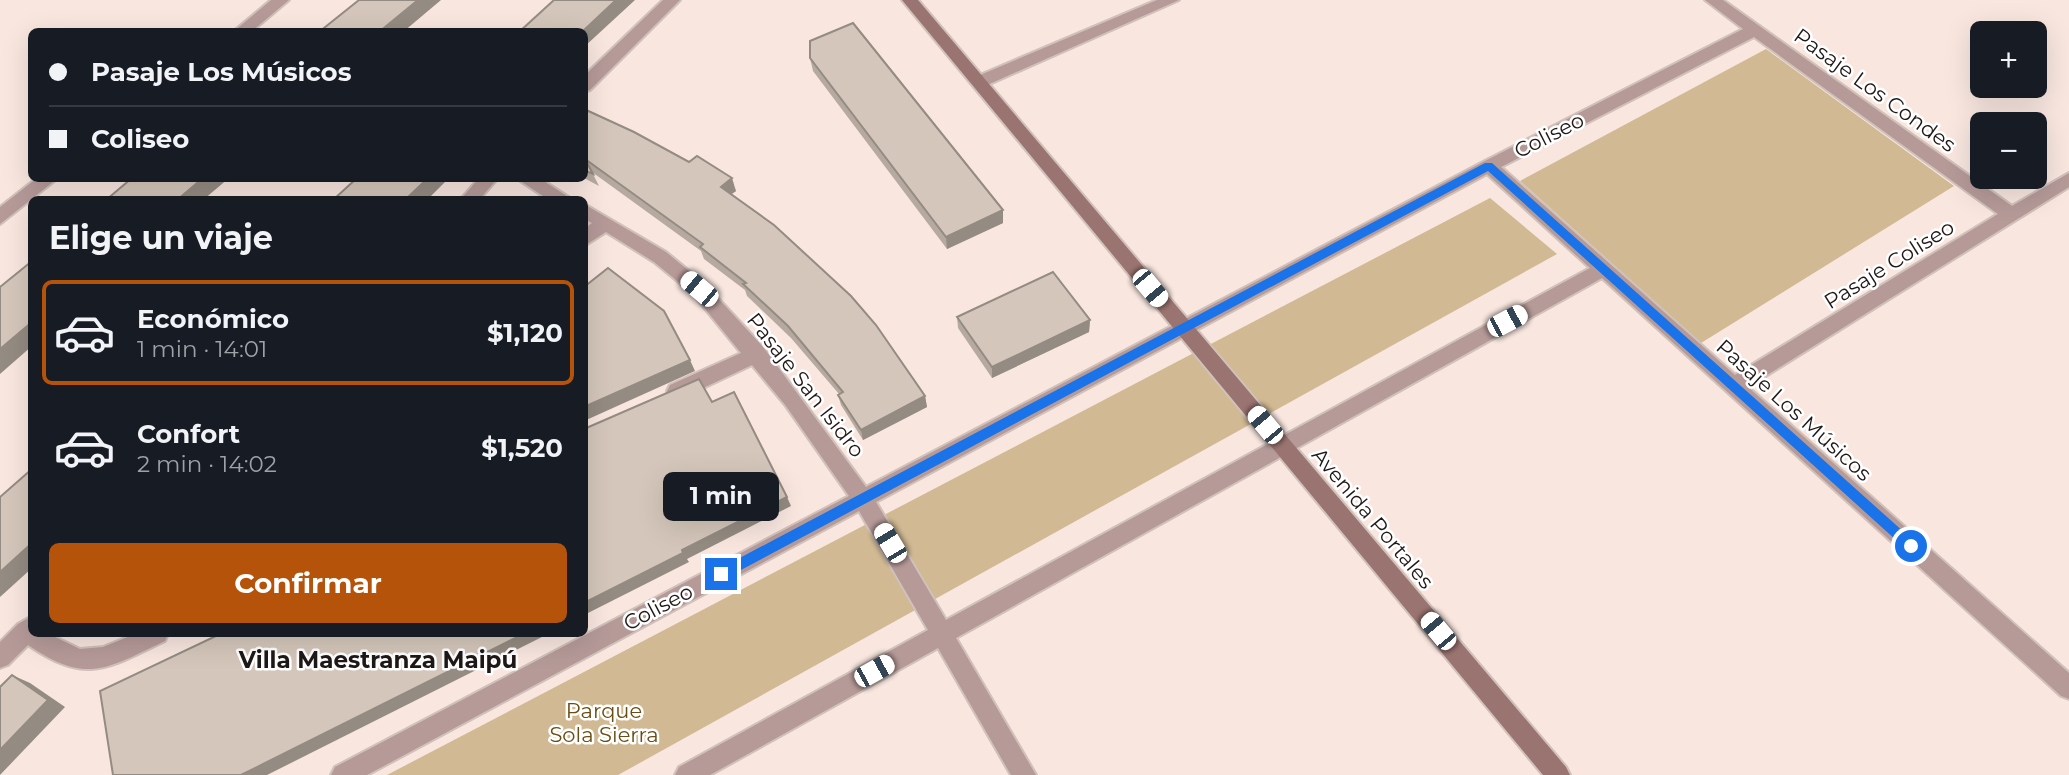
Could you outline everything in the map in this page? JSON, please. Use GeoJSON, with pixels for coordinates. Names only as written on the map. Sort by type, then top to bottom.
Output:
{"type":"FeatureCollection","features":[{"type":"Feature","properties":{"kind":"main road","name":"Avenida Portales"},"geometry":{"type":"LineString","coordinates":[[910,0],[1559,775]]}},
{"type":"Feature","properties":{"kind":"street"},"geometry":{"type":"LineString","coordinates":[[245,28],[281,0]]}},
{"type":"Feature","properties":{"kind":"street"},"geometry":{"type":"LineString","coordinates":[[588,82],[672,0]]}},
{"type":"Feature","properties":{"kind":"street"},"geometry":{"type":"LineString","coordinates":[[979,82],[1171,0]]}},
{"type":"Feature","properties":{"kind":"street","name":"Pasaje Los Condes"},"geometry":{"type":"LineString","coordinates":[[1713,0],[2012,215]]}},
{"type":"Feature","properties":{"kind":"street","name":"Coliseo"},"geometry":{"type":"LineString","coordinates":[[343,775],[1489,166],[1755,30]]}},
{"type":"Feature","properties":{"kind":"street","name":"Pasaje Los Músicos"},"geometry":{"type":"LineString","coordinates":[[1489,166],[2069,688]]}},
{"type":"Feature","properties":{"kind":"street","name":"Pasaje Coliseo"},"geometry":{"type":"LineString","coordinates":[[1733,386],[2069,179]]}},
{"type":"Feature","properties":{"kind":"street"},"geometry":{"type":"LineString","coordinates":[[0,217],[45,182]]}},
{"type":"Feature","properties":{"kind":"street"},"geometry":{"type":"LineString","coordinates":[[472,196],[486,182]]}},
{"type":"Feature","properties":{"kind":"street"},"geometry":{"type":"LineString","coordinates":[[531,182],[558,196]]}},
{"type":"Feature","properties":{"kind":"street","name":"Pasaje San Isidro"},"geometry":{"type":"LineString","coordinates":[[588,212],[660,257],[699,289],[757,354],[863,499],[944,632],[1024,775]]}},
{"type":"Feature","properties":{"kind":"street"},"geometry":{"type":"LineString","coordinates":[[588,236],[606,222]]}},
{"type":"Feature","properties":{"kind":"street"},"geometry":{"type":"LineString","coordinates":[[687,775],[1602,269]]}},
{"type":"Feature","properties":{"kind":"street"},"geometry":{"type":"LineString","coordinates":[[658,400],[757,354]]}},
{"type":"Feature","properties":{"kind":"street"},"geometry":{"type":"LineString","coordinates":[[0,657],[28,630]]}},
{"type":"Feature","properties":{"kind":"street"},"geometry":{"type":"LineString","coordinates":[[41,637],[68,656],[88,659],[117,652],[151,637]]}},
{"type":"Feature","properties":{"kind":"green space"},"geometry":{"type":"Polygon","coordinates":[[[1766,49],[1954,186],[1701,343],[1520,181],[1766,49]]]}},
{"type":"Feature","properties":{"kind":"green space","name":"Parque Sola Sierra"},"geometry":{"type":"Polygon","coordinates":[[[1490,198],[1557,254],[618,775],[387,775],[1490,198]]]}},
{"type":"Feature","properties":{"kind":"building"},"geometry":{"type":"Polygon","coordinates":[[[359,0],[418,0],[384,28],[324,28],[359,0]]]}},
{"type":"Feature","properties":{"kind":"building"},"geometry":{"type":"Polygon","coordinates":[[[554,0],[616,0],[586,28],[523,28],[554,0]]]}},
{"type":"Feature","properties":{"kind":"building"},"geometry":{"type":"Polygon","coordinates":[[[853,23],[1003,210],[946,237],[810,58],[810,41],[853,23]]]}},
{"type":"Feature","properties":{"kind":"building"},"geometry":{"type":"Polygon","coordinates":[[[588,111],[689,162],[697,156],[732,178],[721,187],[774,225],[851,296],[876,325],[925,396],[861,430],[838,395],[843,392],[788,326],[743,284],[746,283],[700,247],[703,244],[588,161],[588,111]]]}},
{"type":"Feature","properties":{"kind":"building"},"geometry":{"type":"Polygon","coordinates":[[[127,182],[198,182],[182,196],[111,196],[127,182]]]}},
{"type":"Feature","properties":{"kind":"building"},"geometry":{"type":"Polygon","coordinates":[[[353,182],[424,182],[409,196],[337,196],[353,182]]]}},
{"type":"Feature","properties":{"kind":"building"},"geometry":{"type":"Polygon","coordinates":[[[28,264],[28,325],[0,349],[0,287],[28,264]]]}},
{"type":"Feature","properties":{"kind":"building"},"geometry":{"type":"Polygon","coordinates":[[[608,268],[664,311],[690,360],[588,405],[588,284],[608,268]]]}},
{"type":"Feature","properties":{"kind":"building"},"geometry":{"type":"Polygon","coordinates":[[[1053,272],[1090,320],[992,367],[957,317],[1053,272]]]}},
{"type":"Feature","properties":{"kind":"building"},"geometry":{"type":"Polygon","coordinates":[[[699,379],[712,402],[734,392],[787,497],[588,601],[588,427],[699,379]]]}},
{"type":"Feature","properties":{"kind":"building"},"geometry":{"type":"Polygon","coordinates":[[[28,472],[28,547],[0,572],[0,497],[28,472]]]}},
{"type":"Feature","properties":{"kind":"building"},"geometry":{"type":"Polygon","coordinates":[[[214,637],[517,637],[241,775],[113,775],[100,691],[214,637]]]}},
{"type":"Feature","properties":{"kind":"building"},"geometry":{"type":"Polygon","coordinates":[[[12,675],[48,700],[0,750],[0,687],[12,675]]]}},
{"type":"Feature","properties":{"kind":"district","name":"Villa Maestranza Maipú"},"geometry":{"type":"Point","coordinates":[378,660]}},
{"type":"Feature","properties":{"kind":"route"},"geometry":{"type":"LineString","coordinates":[[721,574],[1489,166],[1911,546]]}}]}
